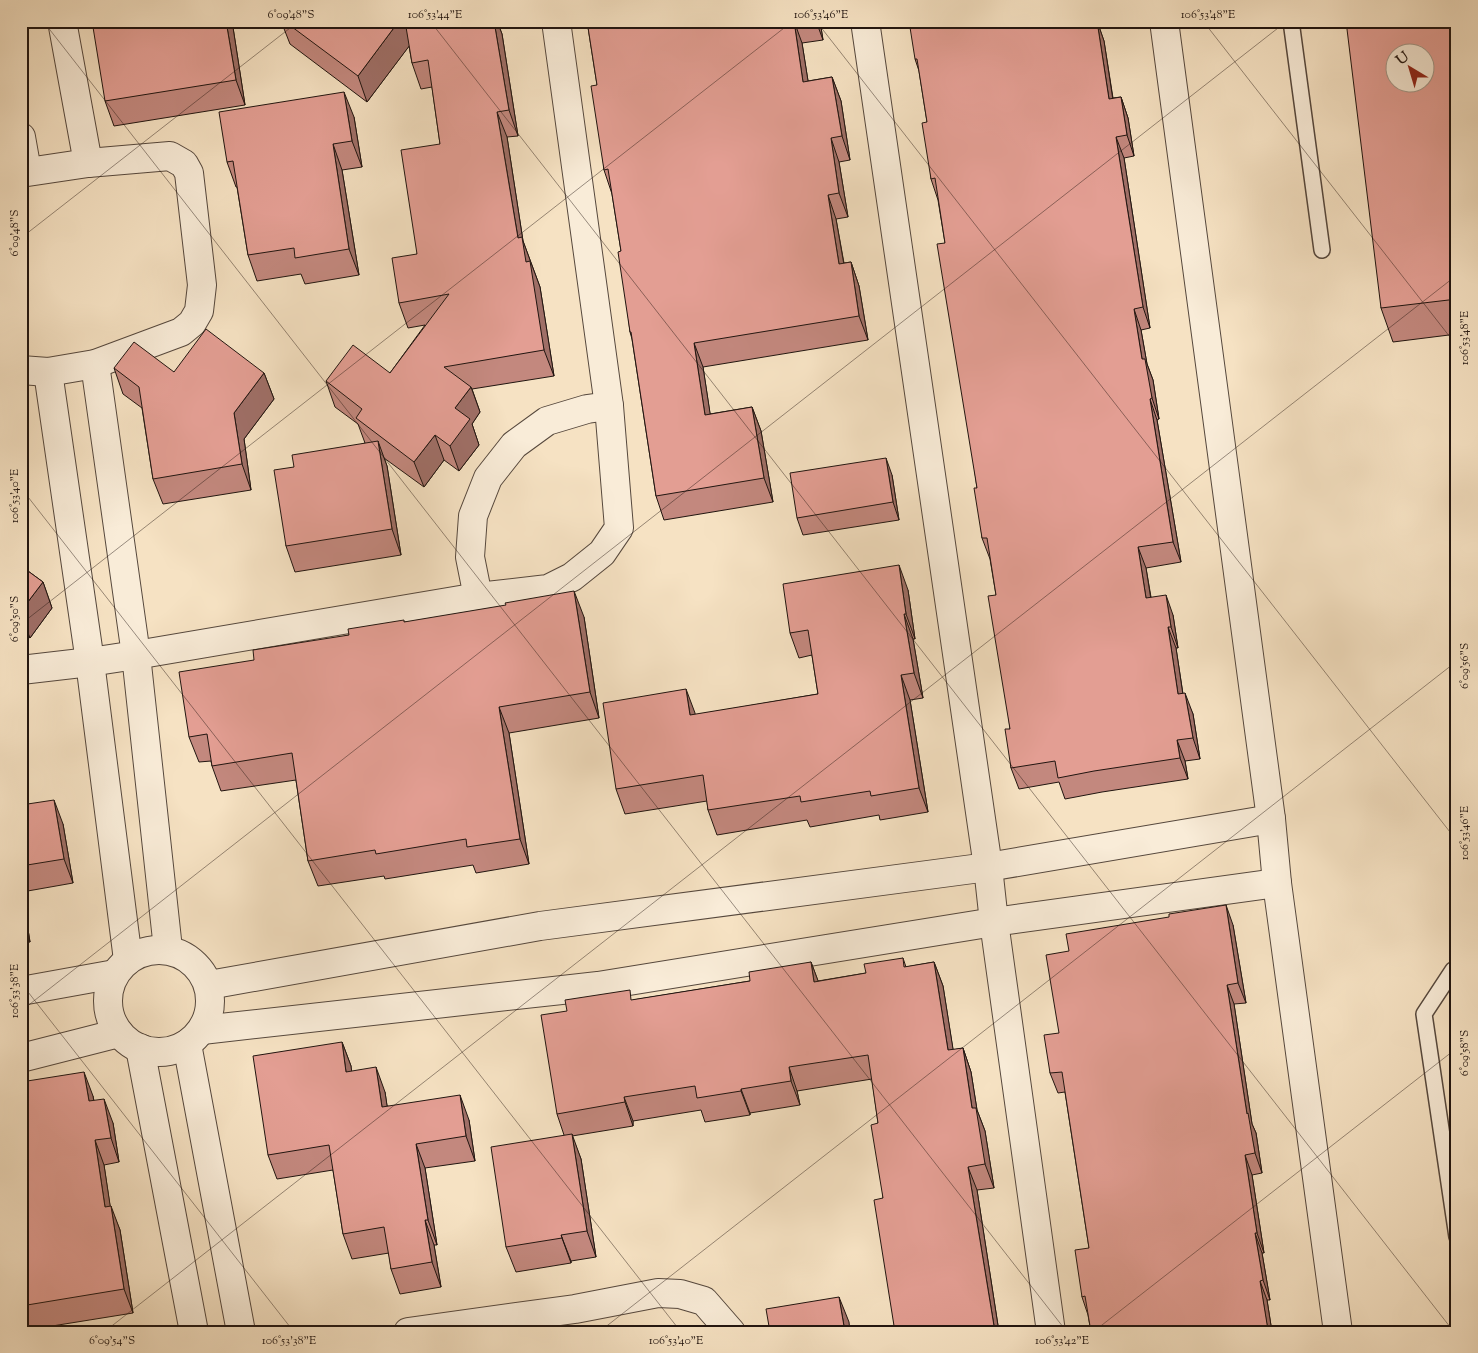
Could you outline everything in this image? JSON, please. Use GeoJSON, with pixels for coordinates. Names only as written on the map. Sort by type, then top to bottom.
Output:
{"type":"FeatureCollection","features":[{"type":"Feature","properties":{"kind":"street"},"geometry":{"type":"LineString","coordinates":[[62,21],[88,163]]}},
{"type":"Feature","properties":{"kind":"street"},"geometry":{"type":"LineString","coordinates":[[21,670],[136,655],[478,597],[548,589],[572,577],[602,553],[619,528],[609,406],[556,21]]}},
{"type":"Feature","properties":{"kind":"street"},"geometry":{"type":"LineString","coordinates":[[865,21],[988,866],[994,922],[1051,1332]]}},
{"type":"Feature","properties":{"kind":"street"},"geometry":{"type":"LineString","coordinates":[[1164,21],[1338,1332]]}},
{"type":"Feature","properties":{"kind":"street"},"geometry":{"type":"LineString","coordinates":[[21,137],[24,172],[88,163],[170,156],[184,164],[189,173],[202,285],[199,311],[192,323],[181,332],[96,364],[48,372],[21,370]]}},
{"type":"Feature","properties":{"kind":"street"},"geometry":{"type":"LineString","coordinates":[[96,364],[136,655],[168,949]]}},
{"type":"Feature","properties":{"kind":"street"},"geometry":{"type":"LineString","coordinates":[[48,372],[90,662],[121,967],[108,994],[110,1015],[129,1041],[194,1332]]}},
{"type":"Feature","properties":{"kind":"street"},"geometry":{"type":"LineString","coordinates":[[478,597],[470,557],[473,516],[488,478],[514,445],[547,421],[587,409],[609,406]]}},
{"type":"Feature","properties":{"kind":"street"},"geometry":{"type":"LineString","coordinates":[[209,985],[540,926],[988,866],[1271,820]]}},
{"type":"Feature","properties":{"kind":"street"},"geometry":{"type":"LineString","coordinates":[[21,1058],[129,1041],[156,1052],[172,1051],[195,1037],[598,986],[994,922],[1278,883]]}},
{"type":"Feature","properties":{"kind":"street"},"geometry":{"type":"LineString","coordinates":[[21,991],[121,967],[147,950],[168,949],[193,961],[209,985],[211,1000],[209,1015],[195,1037],[241,1332]]}},
{"type":"Feature","properties":{"kind":"street"},"geometry":{"type":"LineString","coordinates":[[408,1332],[576,1320],[658,1293],[680,1294],[704,1301],[731,1332]]}},
{"type":"Feature","properties":{"kind":"lane"},"geometry":{"type":"LineString","coordinates":[[1291,21],[1322,250]]}},
{"type":"Feature","properties":{"kind":"lane"},"geometry":{"type":"LineString","coordinates":[[1457,968],[1453,970],[1424,1014],[1457,1237]]}},
{"type":"Feature","properties":{"kind":"building"},"geometry":{"type":"Polygon","coordinates":[[[92,21],[226,21],[236,80],[105,101],[92,21]]]}},
{"type":"Feature","properties":{"kind":"building"},"geometry":{"type":"Polygon","coordinates":[[[284,21],[399,21],[358,76],[284,21]]]}},
{"type":"Feature","properties":{"kind":"building"},"geometry":{"type":"Polygon","coordinates":[[[405,21],[494,21],[509,110],[497,112],[518,238],[522,237],[526,262],[530,261],[544,350],[444,367],[471,387],[455,408],[470,419],[450,446],[435,435],[414,462],[356,418],[362,409],[326,381],[353,345],[390,373],[449,294],[399,303],[392,258],[417,254],[401,150],[440,144],[428,60],[412,63],[405,21]]]}},
{"type":"Feature","properties":{"kind":"building"},"geometry":{"type":"Polygon","coordinates":[[[587,21],[794,21],[803,82],[832,77],[842,136],[831,138],[839,193],[828,195],[839,264],[851,262],[859,316],[694,343],[705,415],[752,407],[764,478],[656,496],[618,252],[621,251],[608,169],[604,170],[591,86],[597,85],[587,21]]]}},
{"type":"Feature","properties":{"kind":"building"},"geometry":{"type":"Polygon","coordinates":[[[909,21],[1097,21],[1109,99],[1121,97],[1127,135],[1116,137],[1143,307],[1134,309],[1142,359],[1145,359],[1152,398],[1150,399],[1173,542],[1138,547],[1146,598],[1166,595],[1171,627],[1168,627],[1178,694],[1185,693],[1193,738],[1177,740],[1180,758],[1058,778],[1055,761],[1011,768],[1005,729],[1010,729],[988,596],[996,595],[987,538],[982,538],[974,488],[977,488],[937,244],[945,243],[935,178],[931,179],[922,123],[927,122],[909,21]]]}},
{"type":"Feature","properties":{"kind":"building"},"geometry":{"type":"Polygon","coordinates":[[[1346,21],[1457,21],[1457,299],[1381,308],[1346,21]]]}},
{"type":"Feature","properties":{"kind":"building"},"geometry":{"type":"Polygon","coordinates":[[[344,92],[352,141],[333,144],[349,249],[295,258],[294,248],[248,255],[233,161],[227,162],[219,112],[344,92]]]}},
{"type":"Feature","properties":{"kind":"building"},"geometry":{"type":"Polygon","coordinates":[[[206,329],[264,373],[234,413],[242,464],[153,479],[139,387],[114,368],[134,342],[174,372],[206,329]]]}},
{"type":"Feature","properties":{"kind":"building"},"geometry":{"type":"Polygon","coordinates":[[[378,441],[392,529],[286,546],[274,470],[294,467],[292,455],[378,441]]]}},
{"type":"Feature","properties":{"kind":"building"},"geometry":{"type":"Polygon","coordinates":[[[886,458],[893,502],[797,518],[790,473],[886,458]]]}},
{"type":"Feature","properties":{"kind":"building"},"geometry":{"type":"Polygon","coordinates":[[[899,565],[906,614],[904,614],[914,673],[901,675],[919,788],[871,796],[870,791],[801,802],[800,796],[708,810],[703,775],[616,789],[603,703],[686,689],[690,715],[818,694],[808,630],[790,633],[783,584],[899,565]]]}},
{"type":"Feature","properties":{"kind":"building"},"geometry":{"type":"Polygon","coordinates":[[[21,566],[43,582],[21,611],[21,566]]]}},
{"type":"Feature","properties":{"kind":"building"},"geometry":{"type":"Polygon","coordinates":[[[574,591],[590,692],[499,707],[520,839],[467,847],[466,839],[376,854],[375,850],[308,861],[292,753],[212,766],[207,734],[189,737],[179,672],[254,660],[253,650],[349,635],[348,629],[506,605],[505,603],[574,591]]]}},
{"type":"Feature","properties":{"kind":"building"},"geometry":{"type":"Polygon","coordinates":[[[54,800],[64,859],[21,866],[21,805],[54,800]]]}},
{"type":"Feature","properties":{"kind":"building"},"geometry":{"type":"Polygon","coordinates":[[[1226,905],[1238,983],[1227,985],[1255,1153],[1245,1155],[1263,1280],[1260,1281],[1268,1330],[1271,1330],[1271,1332],[1091,1332],[1085,1296],[1082,1297],[1075,1250],[1089,1248],[1062,1072],[1050,1073],[1044,1035],[1059,1033],[1046,955],[1069,951],[1066,934],[1169,917],[1169,914],[1226,905]]]}},
{"type":"Feature","properties":{"kind":"building"},"geometry":{"type":"Polygon","coordinates":[[[903,958],[904,967],[934,962],[948,1050],[963,1048],[972,1108],[976,1108],[985,1164],[968,1167],[995,1332],[895,1332],[874,1200],[883,1198],[871,1125],[878,1123],[868,1055],[789,1067],[791,1081],[741,1089],[741,1091],[697,1098],[695,1086],[624,1097],[625,1102],[557,1114],[541,1015],[567,1011],[565,1000],[630,990],[631,1000],[750,981],[749,972],[811,962],[814,982],[866,973],[864,964],[903,958]]]}},
{"type":"Feature","properties":{"kind":"building"},"geometry":{"type":"Polygon","coordinates":[[[342,1042],[346,1072],[376,1067],[382,1107],[460,1095],[466,1136],[416,1144],[428,1220],[425,1220],[432,1262],[391,1269],[384,1227],[343,1234],[329,1145],[268,1155],[253,1056],[342,1042]]]}},
{"type":"Feature","properties":{"kind":"building"},"geometry":{"type":"Polygon","coordinates":[[[84,1072],[89,1101],[104,1099],[111,1138],[95,1140],[105,1207],[111,1206],[124,1289],[21,1306],[21,1082],[84,1072]]]}},
{"type":"Feature","properties":{"kind":"building"},"geometry":{"type":"Polygon","coordinates":[[[572,1134],[587,1231],[561,1235],[562,1238],[506,1247],[491,1147],[572,1134]]]}},
{"type":"Feature","properties":{"kind":"building"},"geometry":{"type":"Polygon","coordinates":[[[839,1297],[845,1332],[770,1332],[766,1309],[839,1297]]]}}]}
